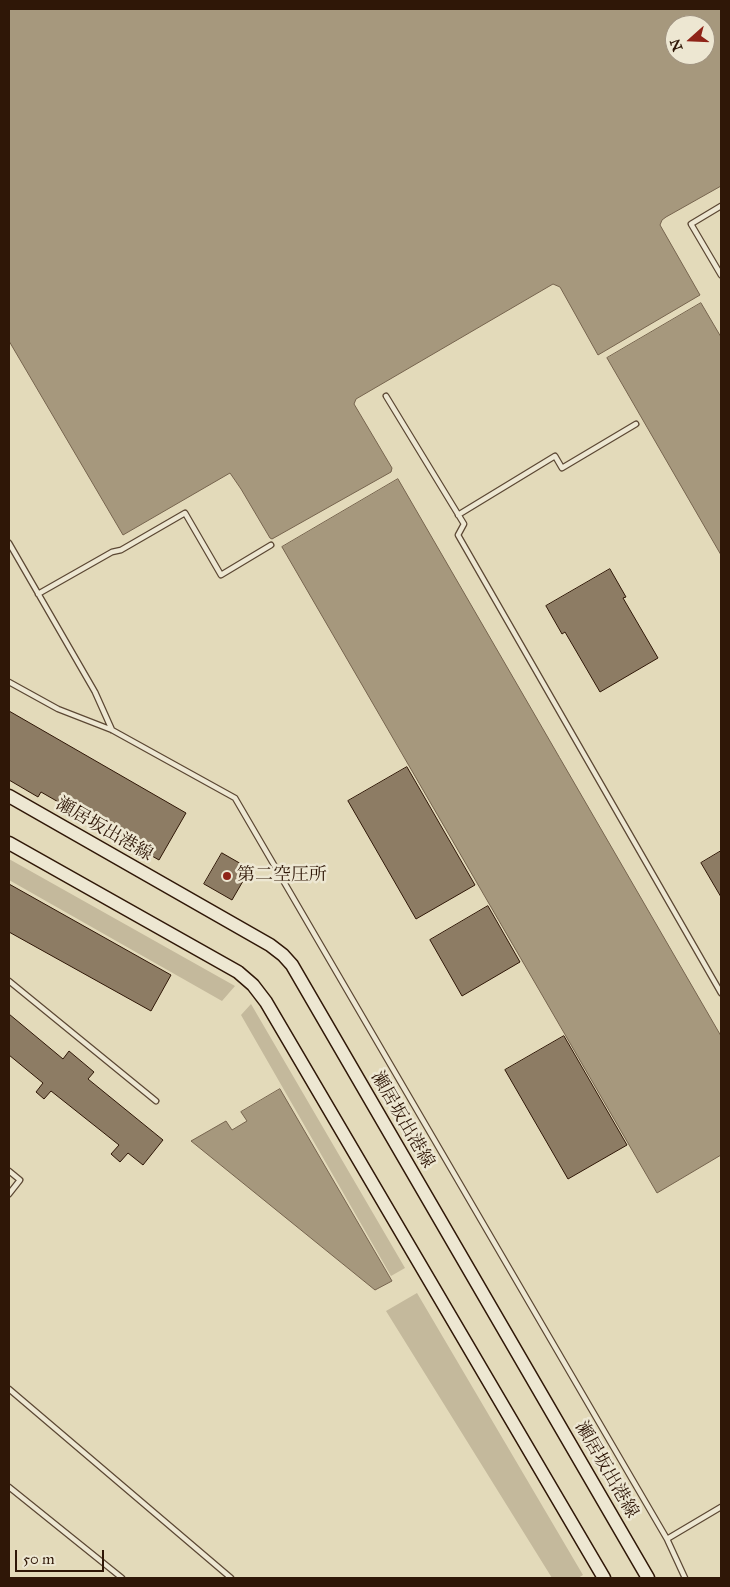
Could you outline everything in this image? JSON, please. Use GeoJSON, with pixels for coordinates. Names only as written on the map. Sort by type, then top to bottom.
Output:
{"type":"FeatureCollection","features":[{"type":"Feature","properties":{"kind":"main road","name":"瀬居坂出港線"},"geometry":{"type":"LineString","coordinates":[[9,796],[262,940],[283,955],[292,966],[648,1578]]}},
{"type":"Feature","properties":{"kind":"main road"},"geometry":{"type":"LineString","coordinates":[[9,843],[238,972],[253,985],[266,1002],[604,1578]]}},
{"type":"Feature","properties":{"kind":"lane"},"geometry":{"type":"LineString","coordinates":[[721,207],[691,224],[721,275]]}},
{"type":"Feature","properties":{"kind":"lane"},"geometry":{"type":"LineString","coordinates":[[386,396],[464,524],[458,535],[721,993]]}},
{"type":"Feature","properties":{"kind":"lane"},"geometry":{"type":"LineString","coordinates":[[458,515],[555,456],[562,468],[636,424]]}},
{"type":"Feature","properties":{"kind":"lane"},"geometry":{"type":"LineString","coordinates":[[38,594],[112,552],[121,550],[185,513],[221,574],[271,545]]}},
{"type":"Feature","properties":{"kind":"lane"},"geometry":{"type":"LineString","coordinates":[[9,543],[95,692],[112,730]]}},
{"type":"Feature","properties":{"kind":"lane"},"geometry":{"type":"LineString","coordinates":[[9,682],[58,708],[112,730],[234,798],[667,1539],[686,1578]]}},
{"type":"Feature","properties":{"kind":"lane"},"geometry":{"type":"LineString","coordinates":[[9,981],[156,1102]]}},
{"type":"Feature","properties":{"kind":"lane"},"geometry":{"type":"LineString","coordinates":[[9,1171],[20,1180],[9,1194]]}},
{"type":"Feature","properties":{"kind":"lane"},"geometry":{"type":"LineString","coordinates":[[9,1389],[231,1578]]}},
{"type":"Feature","properties":{"kind":"lane"},"geometry":{"type":"LineString","coordinates":[[9,1487],[122,1578]]}},
{"type":"Feature","properties":{"kind":"lane"},"geometry":{"type":"LineString","coordinates":[[667,1539],[721,1508]]}},
{"type":"Feature","properties":{"kind":"shaded area"},"geometry":{"type":"Polygon","coordinates":[[[9,9],[721,9],[721,186],[666,217],[660,225],[700,295],[598,355],[560,287],[553,284],[356,399],[354,404],[392,468],[391,472],[272,539],[230,473],[123,535],[9,341],[9,9]]]}},
{"type":"Feature","properties":{"kind":"shaded area"},"geometry":{"type":"Polygon","coordinates":[[[701,303],[721,337],[721,555],[607,358],[701,303]]]}},
{"type":"Feature","properties":{"kind":"shaded area"},"geometry":{"type":"Polygon","coordinates":[[[398,479],[721,1036],[721,1155],[657,1193],[282,547],[398,479]]]}},
{"type":"Feature","properties":{"kind":"shaded area"},"geometry":{"type":"Polygon","coordinates":[[[9,859],[235,986],[222,1001],[9,880],[9,859]]]}},
{"type":"Feature","properties":{"kind":"shaded area"},"geometry":{"type":"Polygon","coordinates":[[[251,1004],[405,1268],[391,1276],[241,1015],[251,1004]]]}},
{"type":"Feature","properties":{"kind":"shaded area"},"geometry":{"type":"Polygon","coordinates":[[[280,1089],[392,1281],[375,1290],[191,1141],[226,1121],[232,1130],[247,1121],[241,1112],[280,1089]]]}},
{"type":"Feature","properties":{"kind":"shaded area"},"geometry":{"type":"Polygon","coordinates":[[[417,1293],[583,1575],[578,1578],[552,1578],[386,1311],[417,1293]]]}},
{"type":"Feature","properties":{"kind":"building"},"geometry":{"type":"Polygon","coordinates":[[[610,569],[626,597],[623,598],[658,658],[600,692],[565,632],[562,634],[546,606],[610,569]]]}},
{"type":"Feature","properties":{"kind":"building"},"geometry":{"type":"Polygon","coordinates":[[[9,711],[186,813],[159,860],[41,792],[38,797],[9,780],[9,711]]]}},
{"type":"Feature","properties":{"kind":"building"},"geometry":{"type":"Polygon","coordinates":[[[407,767],[475,885],[416,919],[348,801],[407,767]]]}},
{"type":"Feature","properties":{"kind":"building"},"geometry":{"type":"Polygon","coordinates":[[[721,851],[721,897],[701,863],[721,851]]]}},
{"type":"Feature","properties":{"kind":"building","name":"第二空圧所"},"geometry":{"type":"Polygon","coordinates":[[[222,853],[250,869],[232,900],[204,884],[222,853]]]}},
{"type":"Feature","properties":{"kind":"building"},"geometry":{"type":"Polygon","coordinates":[[[9,884],[171,975],[151,1011],[9,932],[9,884]]]}},
{"type":"Feature","properties":{"kind":"building"},"geometry":{"type":"Polygon","coordinates":[[[488,906],[520,962],[462,996],[430,940],[488,906]]]}},
{"type":"Feature","properties":{"kind":"building"},"geometry":{"type":"Polygon","coordinates":[[[9,1014],[63,1059],[69,1051],[94,1072],[88,1079],[163,1140],[143,1165],[128,1153],[120,1162],[111,1154],[119,1145],[51,1091],[44,1099],[36,1092],[43,1083],[9,1055],[9,1014]]]}},
{"type":"Feature","properties":{"kind":"building"},"geometry":{"type":"Polygon","coordinates":[[[564,1036],[627,1145],[568,1179],[505,1070],[564,1036]]]}},
{"type":"Feature","properties":{"kind":"place","name":"第二空圧所"},"geometry":{"type":"Point","coordinates":[227,876]}}]}
